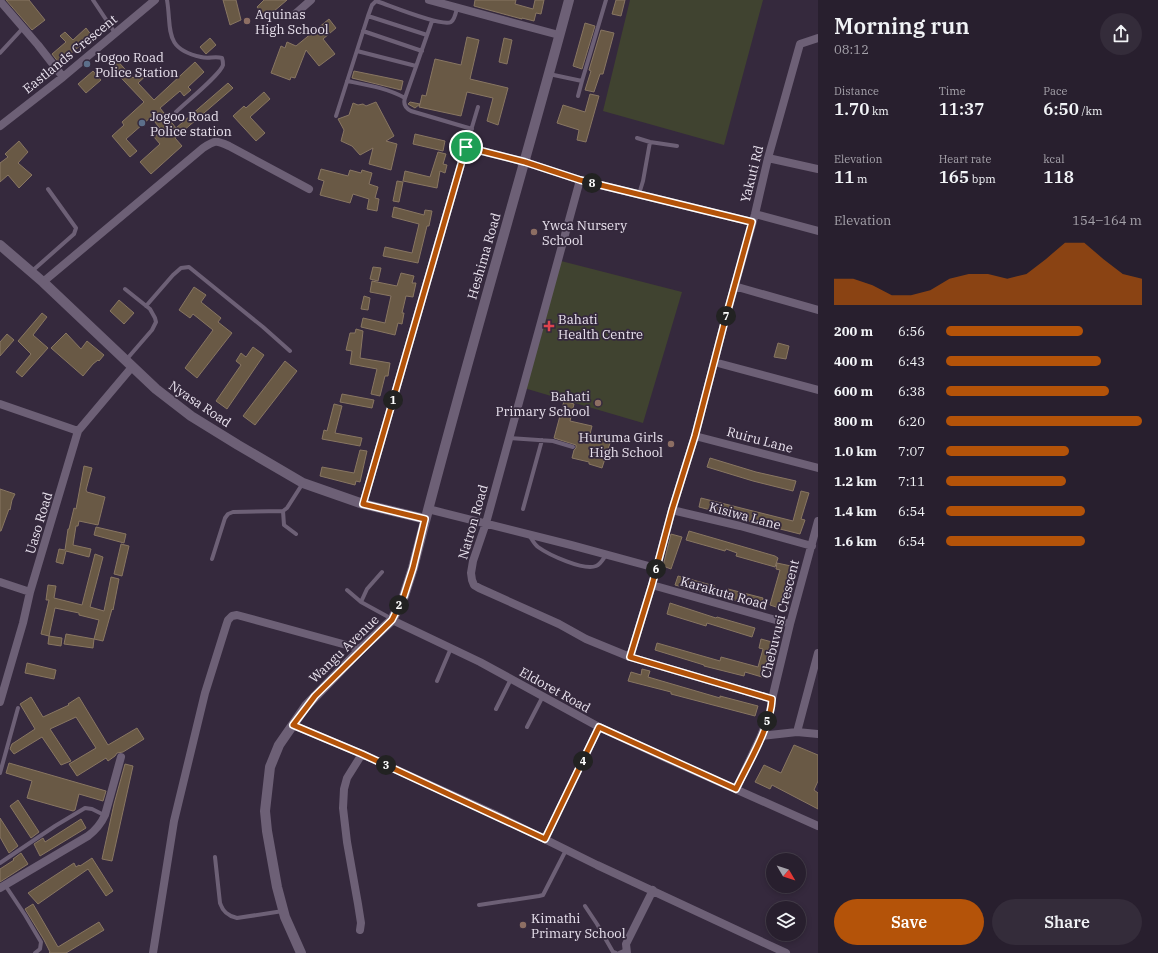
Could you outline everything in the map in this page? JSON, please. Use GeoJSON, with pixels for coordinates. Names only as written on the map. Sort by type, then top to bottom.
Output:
{"type":"FeatureCollection","features":[{"type":"Feature","properties":{"kind":"street","name":"Eastlands Crescent"},"geometry":{"type":"LineString","coordinates":[[0,126],[63,77],[155,0]]}},
{"type":"Feature","properties":{"kind":"street"},"geometry":{"type":"LineString","coordinates":[[294,15],[311,0]]}},
{"type":"Feature","properties":{"kind":"street"},"geometry":{"type":"LineString","coordinates":[[429,0],[559,35]]}},
{"type":"Feature","properties":{"kind":"street","name":"Heshima Road"},"geometry":{"type":"LineString","coordinates":[[426,514],[569,0]]}},
{"type":"Feature","properties":{"kind":"street"},"geometry":{"type":"LineString","coordinates":[[0,1],[63,77]]}},
{"type":"Feature","properties":{"kind":"street","name":"Yakuti Rd"},"geometry":{"type":"LineString","coordinates":[[630,657],[695,436],[768,158],[800,44],[818,38]]}},
{"type":"Feature","properties":{"kind":"street"},"geometry":{"type":"LineString","coordinates":[[43,282],[202,148],[214,141],[218,141],[229,146],[309,189]]}},
{"type":"Feature","properties":{"kind":"street"},"geometry":{"type":"LineString","coordinates":[[363,504],[466,147],[525,162],[580,180],[639,194],[818,231]]}},
{"type":"Feature","properties":{"kind":"street"},"geometry":{"type":"LineString","coordinates":[[768,158],[818,169]]}},
{"type":"Feature","properties":{"kind":"street","name":"Natron Road"},"geometry":{"type":"LineString","coordinates":[[580,180],[486,523],[473,561],[471,573],[472,580],[474,585],[493,596],[559,624],[586,639],[630,657],[772,699]]}},
{"type":"Feature","properties":{"kind":"street","name":"Nyasa Road"},"geometry":{"type":"LineString","coordinates":[[0,245],[43,282],[156,389],[191,416],[303,483],[363,504],[426,514]]}},
{"type":"Feature","properties":{"kind":"street"},"geometry":{"type":"LineString","coordinates":[[734,286],[818,310]]}},
{"type":"Feature","properties":{"kind":"street"},"geometry":{"type":"LineString","coordinates":[[714,362],[818,390]]}},
{"type":"Feature","properties":{"kind":"street","name":"Uaso Road"},"geometry":{"type":"LineString","coordinates":[[0,702],[23,623],[30,592],[78,431],[129,364]]}},
{"type":"Feature","properties":{"kind":"street"},"geometry":{"type":"LineString","coordinates":[[0,404],[78,431]]}},
{"type":"Feature","properties":{"kind":"street","name":"Ruiru Lane"},"geometry":{"type":"LineString","coordinates":[[695,436],[818,468]]}},
{"type":"Feature","properties":{"kind":"street","name":"Kisiwa Lane"},"geometry":{"type":"LineString","coordinates":[[672,510],[740,526],[812,546]]}},
{"type":"Feature","properties":{"kind":"street"},"geometry":{"type":"LineString","coordinates":[[426,514],[486,523],[656,568]]}},
{"type":"Feature","properties":{"kind":"street","name":"Wangu Avenue"},"geometry":{"type":"LineString","coordinates":[[300,953],[283,911],[267,831],[265,811],[270,767],[279,745],[315,696],[392,620],[404,596],[413,568],[426,514]]}},
{"type":"Feature","properties":{"kind":"street","name":"Chebuvusi Crescent"},"geometry":{"type":"LineString","coordinates":[[736,789],[761,736],[770,712],[790,624],[818,521]]}},
{"type":"Feature","properties":{"kind":"street"},"geometry":{"type":"LineString","coordinates":[[0,582],[30,592]]}},
{"type":"Feature","properties":{"kind":"street","name":"Karakuta Road"},"geometry":{"type":"LineString","coordinates":[[652,585],[790,624]]}},
{"type":"Feature","properties":{"kind":"street"},"geometry":{"type":"LineString","coordinates":[[153,953],[174,821],[205,693],[228,620],[232,616],[237,615],[361,649]]}},
{"type":"Feature","properties":{"kind":"street","name":"Eldoret Road"},"geometry":{"type":"LineString","coordinates":[[392,620],[511,679],[599,727],[818,826]]}},
{"type":"Feature","properties":{"kind":"street"},"geometry":{"type":"LineString","coordinates":[[797,732],[818,653]]}},
{"type":"Feature","properties":{"kind":"street"},"geometry":{"type":"LineString","coordinates":[[293,725],[362,754],[786,953]]}},
{"type":"Feature","properties":{"kind":"street"},"geometry":{"type":"LineString","coordinates":[[545,839],[599,727]]}},
{"type":"Feature","properties":{"kind":"street"},"geometry":{"type":"LineString","coordinates":[[761,736],[797,732],[818,734]]}},
{"type":"Feature","properties":{"kind":"street"},"geometry":{"type":"LineString","coordinates":[[360,930],[361,922],[347,842],[343,808],[344,789],[347,778],[362,754]]}},
{"type":"Feature","properties":{"kind":"street"},"geometry":{"type":"LineString","coordinates":[[2,887],[88,836],[101,824],[105,815],[121,757]]}},
{"type":"Feature","properties":{"kind":"street"},"geometry":{"type":"LineString","coordinates":[[622,952],[653,890]]}},
{"type":"Feature","properties":{"kind":"lane"},"geometry":{"type":"LineString","coordinates":[[93,0],[115,33]]}},
{"type":"Feature","properties":{"kind":"lane"},"geometry":{"type":"LineString","coordinates":[[167,0],[169,26],[172,39],[177,47],[185,53],[195,56],[222,58],[223,62],[223,66],[214,77],[176,112]]}},
{"type":"Feature","properties":{"kind":"lane"},"geometry":{"type":"LineString","coordinates":[[578,96],[606,0]]}},
{"type":"Feature","properties":{"kind":"lane"},"geometry":{"type":"LineString","coordinates":[[336,116],[372,4],[377,1],[443,23],[451,21],[454,18],[457,8]]}},
{"type":"Feature","properties":{"kind":"lane"},"geometry":{"type":"LineString","coordinates":[[368,16],[427,35]]}},
{"type":"Feature","properties":{"kind":"lane"},"geometry":{"type":"LineString","coordinates":[[432,20],[405,98],[404,105],[410,111],[472,129]]}},
{"type":"Feature","properties":{"kind":"lane"},"geometry":{"type":"LineString","coordinates":[[0,53],[23,28]]}},
{"type":"Feature","properties":{"kind":"lane"},"geometry":{"type":"LineString","coordinates":[[363,31],[422,50]]}},
{"type":"Feature","properties":{"kind":"lane"},"geometry":{"type":"LineString","coordinates":[[357,51],[416,66]]}},
{"type":"Feature","properties":{"kind":"lane"},"geometry":{"type":"LineString","coordinates":[[548,74],[582,81]]}},
{"type":"Feature","properties":{"kind":"lane"},"geometry":{"type":"LineString","coordinates":[[347,81],[387,90],[405,98]]}},
{"type":"Feature","properties":{"kind":"lane"},"geometry":{"type":"LineString","coordinates":[[466,147],[478,107]]}},
{"type":"Feature","properties":{"kind":"lane"},"geometry":{"type":"LineString","coordinates":[[637,138],[650,142],[677,146]]}},
{"type":"Feature","properties":{"kind":"lane"},"geometry":{"type":"LineString","coordinates":[[639,194],[643,181],[650,142]]}},
{"type":"Feature","properties":{"kind":"lane"},"geometry":{"type":"LineString","coordinates":[[31,272],[74,234],[76,228],[48,189]]}},
{"type":"Feature","properties":{"kind":"lane"},"geometry":{"type":"LineString","coordinates":[[146,306],[173,275],[181,268],[189,267],[257,322],[290,352]]}},
{"type":"Feature","properties":{"kind":"lane"},"geometry":{"type":"LineString","coordinates":[[125,289],[150,309],[155,318],[155,326],[129,364]]}},
{"type":"Feature","properties":{"kind":"lane"},"geometry":{"type":"LineString","coordinates":[[509,438],[542,440],[573,448]]}},
{"type":"Feature","properties":{"kind":"lane"},"geometry":{"type":"LineString","coordinates":[[523,509],[542,440]]}},
{"type":"Feature","properties":{"kind":"lane"},"geometry":{"type":"LineString","coordinates":[[212,559],[225,518],[229,513],[283,511],[287,508],[303,483]]}},
{"type":"Feature","properties":{"kind":"lane"},"geometry":{"type":"LineString","coordinates":[[283,511],[284,525],[296,534]]}},
{"type":"Feature","properties":{"kind":"lane"},"geometry":{"type":"LineString","coordinates":[[527,533],[539,548],[582,567],[600,564],[606,554]]}},
{"type":"Feature","properties":{"kind":"lane"},"geometry":{"type":"LineString","coordinates":[[361,602],[367,589],[382,572]]}},
{"type":"Feature","properties":{"kind":"lane"},"geometry":{"type":"LineString","coordinates":[[347,590],[361,602],[392,620]]}},
{"type":"Feature","properties":{"kind":"lane"},"geometry":{"type":"LineString","coordinates":[[437,681],[451,648]]}},
{"type":"Feature","properties":{"kind":"lane"},"geometry":{"type":"LineString","coordinates":[[496,709],[511,679]]}},
{"type":"Feature","properties":{"kind":"lane"},"geometry":{"type":"LineString","coordinates":[[527,727],[543,696]]}},
{"type":"Feature","properties":{"kind":"lane"},"geometry":{"type":"LineString","coordinates":[[0,773],[18,708]]}},
{"type":"Feature","properties":{"kind":"lane"},"geometry":{"type":"LineString","coordinates":[[0,862],[85,808],[92,808],[105,815]]}},
{"type":"Feature","properties":{"kind":"lane"},"geometry":{"type":"LineString","coordinates":[[479,905],[543,895],[566,850]]}},
{"type":"Feature","properties":{"kind":"lane"},"geometry":{"type":"LineString","coordinates":[[215,857],[220,904],[223,910],[230,916],[237,918],[283,911]]}},
{"type":"Feature","properties":{"kind":"lane"},"geometry":{"type":"LineString","coordinates":[[2,887],[25,915],[41,942],[40,949],[34,953]]}},
{"type":"Feature","properties":{"kind":"lane"},"geometry":{"type":"LineString","coordinates":[[585,906],[613,952],[622,952]]}},
{"type":"Feature","properties":{"kind":"green space"},"geometry":{"type":"Polygon","coordinates":[[[630,0],[763,0],[724,145],[603,111],[630,0]]]}},
{"type":"Feature","properties":{"kind":"green space"},"geometry":{"type":"Polygon","coordinates":[[[561,261],[682,292],[643,423],[524,388],[561,261]]]}},
{"type":"Feature","properties":{"kind":"building"},"geometry":{"type":"Polygon","coordinates":[[[6,0],[29,0],[45,20],[32,30],[6,0]]]}},
{"type":"Feature","properties":{"kind":"building"},"geometry":{"type":"Polygon","coordinates":[[[223,0],[236,0],[241,20],[230,25],[223,0]]]}},
{"type":"Feature","properties":{"kind":"building"},"geometry":{"type":"Polygon","coordinates":[[[264,0],[287,0],[266,18],[257,7],[264,0]]]}},
{"type":"Feature","properties":{"kind":"building"},"geometry":{"type":"Polygon","coordinates":[[[475,0],[516,0],[515,4],[533,9],[535,0],[544,0],[541,14],[536,13],[534,21],[474,6],[475,0]]]}},
{"type":"Feature","properties":{"kind":"building"},"geometry":{"type":"Polygon","coordinates":[[[616,0],[625,0],[621,16],[612,14],[616,0]]]}},
{"type":"Feature","properties":{"kind":"building"},"geometry":{"type":"Polygon","coordinates":[[[329,19],[336,28],[323,39],[335,54],[319,66],[306,50],[295,78],[291,77],[290,80],[271,73],[281,46],[285,48],[287,42],[296,46],[329,19]]]}},
{"type":"Feature","properties":{"kind":"building"},"geometry":{"type":"Polygon","coordinates":[[[585,23],[595,26],[582,69],[573,66],[585,23]]]}},
{"type":"Feature","properties":{"kind":"building"},"geometry":{"type":"Polygon","coordinates":[[[86,28],[92,36],[59,63],[52,54],[66,42],[60,36],[65,32],[73,40],[86,28]]]}},
{"type":"Feature","properties":{"kind":"building"},"geometry":{"type":"Polygon","coordinates":[[[601,30],[614,33],[603,74],[600,74],[594,92],[585,90],[591,71],[589,70],[601,30]]]}},
{"type":"Feature","properties":{"kind":"building"},"geometry":{"type":"Polygon","coordinates":[[[467,37],[479,40],[470,79],[508,88],[498,125],[487,121],[493,98],[467,92],[461,116],[419,107],[422,95],[426,96],[435,59],[461,65],[467,37]]]}},
{"type":"Feature","properties":{"kind":"building"},"geometry":{"type":"Polygon","coordinates":[[[210,38],[216,45],[206,54],[200,47],[210,38]]]}},
{"type":"Feature","properties":{"kind":"building"},"geometry":{"type":"Polygon","coordinates":[[[504,38],[512,40],[507,64],[499,62],[504,38]]]}},
{"type":"Feature","properties":{"kind":"building"},"geometry":{"type":"Polygon","coordinates":[[[114,57],[133,78],[144,68],[149,73],[138,83],[154,100],[195,62],[204,72],[188,87],[191,90],[184,96],[180,91],[160,108],[176,128],[228,83],[233,88],[175,138],[182,146],[151,174],[140,162],[160,144],[154,137],[162,131],[151,117],[126,139],[137,151],[130,157],[112,136],[124,125],[122,122],[144,102],[107,63],[114,57]]]}},
{"type":"Feature","properties":{"kind":"building"},"geometry":{"type":"Polygon","coordinates":[[[93,71],[101,80],[86,93],[78,84],[93,71]]]}},
{"type":"Feature","properties":{"kind":"building"},"geometry":{"type":"Polygon","coordinates":[[[354,71],[403,81],[401,90],[352,78],[354,71]]]}},
{"type":"Feature","properties":{"kind":"building"},"geometry":{"type":"Polygon","coordinates":[[[264,92],[270,99],[250,117],[265,133],[256,141],[233,116],[244,106],[246,108],[264,92]]]}},
{"type":"Feature","properties":{"kind":"building"},"geometry":{"type":"Polygon","coordinates":[[[590,94],[599,96],[586,142],[577,140],[579,130],[557,123],[563,105],[585,112],[590,94]]]}},
{"type":"Feature","properties":{"kind":"building"},"geometry":{"type":"Polygon","coordinates":[[[376,102],[394,136],[386,141],[397,144],[391,170],[369,164],[373,148],[360,155],[352,146],[341,141],[344,130],[338,119],[349,115],[353,103],[358,105],[363,104],[366,106],[376,102]]]}},
{"type":"Feature","properties":{"kind":"building"},"geometry":{"type":"Polygon","coordinates":[[[410,102],[420,104],[415,108],[408,104],[410,102]]]}},
{"type":"Feature","properties":{"kind":"building"},"geometry":{"type":"Polygon","coordinates":[[[415,134],[445,141],[443,151],[413,144],[415,134]]]}},
{"type":"Feature","properties":{"kind":"building"},"geometry":{"type":"Polygon","coordinates":[[[19,141],[28,152],[18,163],[32,175],[19,188],[8,175],[0,182],[0,163],[8,157],[5,154],[19,141]]]}},
{"type":"Feature","properties":{"kind":"building"},"geometry":{"type":"Polygon","coordinates":[[[438,152],[446,154],[443,164],[447,165],[445,173],[440,171],[437,188],[403,181],[405,171],[430,177],[438,152]]]}},
{"type":"Feature","properties":{"kind":"building"},"geometry":{"type":"Polygon","coordinates":[[[321,169],[348,176],[350,170],[361,173],[362,170],[372,173],[369,184],[378,187],[375,198],[379,199],[377,211],[367,209],[369,199],[353,194],[350,203],[320,195],[324,181],[318,179],[321,169]]]}},
{"type":"Feature","properties":{"kind":"building"},"geometry":{"type":"Polygon","coordinates":[[[397,181],[403,182],[399,202],[393,201],[397,181]]]}},
{"type":"Feature","properties":{"kind":"building"},"geometry":{"type":"Polygon","coordinates":[[[394,207],[424,215],[425,210],[432,211],[418,263],[383,256],[385,247],[412,253],[419,224],[392,217],[394,207]]]}},
{"type":"Feature","properties":{"kind":"building"},"geometry":{"type":"Polygon","coordinates":[[[373,267],[381,268],[378,281],[370,279],[373,267]]]}},
{"type":"Feature","properties":{"kind":"building"},"geometry":{"type":"Polygon","coordinates":[[[401,273],[414,276],[412,283],[416,283],[413,297],[406,296],[402,313],[404,313],[402,324],[398,323],[395,335],[361,327],[363,318],[385,323],[391,296],[370,292],[372,281],[397,286],[401,273]]]}},
{"type":"Feature","properties":{"kind":"building"},"geometry":{"type":"Polygon","coordinates":[[[194,287],[206,295],[201,302],[221,318],[218,322],[232,333],[197,378],[185,368],[213,330],[193,314],[190,318],[179,310],[194,287]]]}},
{"type":"Feature","properties":{"kind":"building"},"geometry":{"type":"Polygon","coordinates":[[[364,296],[370,298],[368,310],[361,309],[364,296]]]}},
{"type":"Feature","properties":{"kind":"building"},"geometry":{"type":"Polygon","coordinates":[[[119,300],[134,313],[124,324],[110,311],[119,300]]]}},
{"type":"Feature","properties":{"kind":"building"},"geometry":{"type":"Polygon","coordinates":[[[42,313],[47,317],[33,335],[48,348],[22,377],[16,372],[31,354],[18,341],[42,313]]]}},
{"type":"Feature","properties":{"kind":"building"},"geometry":{"type":"Polygon","coordinates":[[[356,329],[363,331],[360,358],[390,363],[388,376],[385,376],[380,396],[371,394],[377,369],[350,364],[352,351],[346,350],[350,333],[355,333],[356,329]]]}},
{"type":"Feature","properties":{"kind":"building"},"geometry":{"type":"Polygon","coordinates":[[[66,333],[81,349],[87,341],[104,355],[99,361],[98,360],[93,364],[83,376],[51,348],[66,333]]]}},
{"type":"Feature","properties":{"kind":"building"},"geometry":{"type":"Polygon","coordinates":[[[7,334],[14,340],[0,356],[0,342],[7,334]]]}},
{"type":"Feature","properties":{"kind":"building"},"geometry":{"type":"Polygon","coordinates":[[[778,343],[789,346],[786,359],[774,357],[778,343]]]}},
{"type":"Feature","properties":{"kind":"building"},"geometry":{"type":"Polygon","coordinates":[[[253,347],[264,355],[227,409],[216,401],[241,365],[236,361],[241,353],[246,357],[253,347]]]}},
{"type":"Feature","properties":{"kind":"building"},"geometry":{"type":"Polygon","coordinates":[[[285,361],[297,371],[255,425],[243,416],[285,361]]]}},
{"type":"Feature","properties":{"kind":"building"},"geometry":{"type":"Polygon","coordinates":[[[342,394],[374,400],[372,408],[340,402],[342,394]]]}},
{"type":"Feature","properties":{"kind":"building"},"geometry":{"type":"Polygon","coordinates":[[[564,401],[574,404],[570,421],[592,426],[590,434],[611,440],[602,468],[589,464],[589,462],[572,458],[576,445],[554,438],[564,401]]]}},
{"type":"Feature","properties":{"kind":"building"},"geometry":{"type":"Polygon","coordinates":[[[334,404],[342,406],[335,433],[362,438],[360,446],[322,439],[324,430],[327,431],[334,404]]]}},
{"type":"Feature","properties":{"kind":"building"},"geometry":{"type":"Polygon","coordinates":[[[360,450],[367,451],[360,482],[356,481],[355,485],[320,476],[322,467],[354,473],[360,450]]]}},
{"type":"Feature","properties":{"kind":"building"},"geometry":{"type":"Polygon","coordinates":[[[710,458],[756,472],[796,481],[793,491],[707,467],[710,458]]]}},
{"type":"Feature","properties":{"kind":"building"},"geometry":{"type":"Polygon","coordinates":[[[84,466],[92,468],[86,490],[87,492],[105,497],[98,525],[79,521],[78,526],[76,526],[73,545],[91,549],[89,557],[66,551],[63,564],[56,562],[59,549],[65,550],[68,529],[74,508],[76,509],[84,466]]]}},
{"type":"Feature","properties":{"kind":"building"},"geometry":{"type":"Polygon","coordinates":[[[0,489],[15,494],[1,531],[0,531],[0,489]]]}},
{"type":"Feature","properties":{"kind":"building"},"geometry":{"type":"Polygon","coordinates":[[[801,491],[809,493],[801,519],[805,520],[800,534],[699,507],[701,498],[793,521],[801,491]]]}},
{"type":"Feature","properties":{"kind":"building"},"geometry":{"type":"Polygon","coordinates":[[[96,527],[126,534],[124,543],[94,535],[96,527]]]}},
{"type":"Feature","properties":{"kind":"building"},"geometry":{"type":"Polygon","coordinates":[[[689,531],[775,556],[778,558],[775,567],[736,556],[737,553],[726,549],[725,551],[686,540],[689,531]]]}},
{"type":"Feature","properties":{"kind":"building"},"geometry":{"type":"Polygon","coordinates":[[[671,534],[682,537],[671,569],[663,566],[671,534]]]}},
{"type":"Feature","properties":{"kind":"building"},"geometry":{"type":"Polygon","coordinates":[[[121,544],[129,546],[122,576],[114,574],[121,544]]]}},
{"type":"Feature","properties":{"kind":"building"},"geometry":{"type":"Polygon","coordinates":[[[95,554],[103,557],[90,607],[104,611],[111,577],[119,579],[113,610],[112,609],[103,641],[94,639],[99,620],[79,615],[79,613],[55,608],[49,636],[41,634],[49,600],[46,600],[48,585],[56,586],[54,598],[82,605],[95,554]]]}},
{"type":"Feature","properties":{"kind":"building"},"geometry":{"type":"Polygon","coordinates":[[[777,563],[791,566],[779,608],[770,605],[780,570],[776,569],[777,563]]]}},
{"type":"Feature","properties":{"kind":"building"},"geometry":{"type":"Polygon","coordinates":[[[678,576],[715,586],[712,595],[675,585],[678,576]]]}},
{"type":"Feature","properties":{"kind":"building"},"geometry":{"type":"Polygon","coordinates":[[[728,589],[763,598],[761,607],[725,598],[728,589]]]}},
{"type":"Feature","properties":{"kind":"building"},"geometry":{"type":"Polygon","coordinates":[[[670,603],[716,618],[717,617],[755,628],[752,637],[707,623],[706,626],[667,614],[670,603]]]}},
{"type":"Feature","properties":{"kind":"building"},"geometry":{"type":"Polygon","coordinates":[[[66,634],[94,639],[93,648],[64,644],[66,634]]]}},
{"type":"Feature","properties":{"kind":"building"},"geometry":{"type":"Polygon","coordinates":[[[49,636],[62,638],[61,646],[48,644],[49,636]]]}},
{"type":"Feature","properties":{"kind":"building"},"geometry":{"type":"Polygon","coordinates":[[[761,639],[772,642],[762,677],[745,672],[744,676],[704,666],[655,650],[657,643],[720,661],[721,657],[758,667],[763,649],[759,648],[761,639]]]}},
{"type":"Feature","properties":{"kind":"building"},"geometry":{"type":"Polygon","coordinates":[[[27,663],[56,670],[54,679],[25,673],[27,663]]]}},
{"type":"Feature","properties":{"kind":"building"},"geometry":{"type":"Polygon","coordinates":[[[642,669],[650,671],[648,677],[720,698],[720,696],[758,706],[755,716],[628,681],[631,672],[641,675],[642,669]]]}},
{"type":"Feature","properties":{"kind":"building"},"geometry":{"type":"Polygon","coordinates":[[[31,697],[43,717],[69,705],[68,704],[79,697],[108,745],[137,728],[144,739],[123,752],[117,753],[108,761],[106,758],[77,776],[69,764],[96,748],[76,717],[50,729],[71,761],[61,765],[42,737],[14,754],[10,749],[12,744],[35,729],[20,704],[31,697]]]}},
{"type":"Feature","properties":{"kind":"building"},"geometry":{"type":"Polygon","coordinates":[[[794,745],[818,755],[818,781],[814,790],[818,793],[818,809],[772,785],[770,789],[755,782],[764,765],[781,773],[794,745]]]}},
{"type":"Feature","properties":{"kind":"building"},"geometry":{"type":"Polygon","coordinates":[[[9,763],[106,791],[103,801],[79,794],[75,810],[73,811],[27,798],[32,781],[6,773],[9,763]]]}},
{"type":"Feature","properties":{"kind":"building"},"geometry":{"type":"Polygon","coordinates":[[[125,764],[133,766],[112,861],[102,859],[114,804],[125,764]]]}},
{"type":"Feature","properties":{"kind":"building"},"geometry":{"type":"Polygon","coordinates":[[[18,800],[39,832],[31,838],[10,806],[18,800]]]}},
{"type":"Feature","properties":{"kind":"building"},"geometry":{"type":"Polygon","coordinates":[[[0,818],[18,846],[9,853],[0,837],[0,818]]]}},
{"type":"Feature","properties":{"kind":"building"},"geometry":{"type":"Polygon","coordinates":[[[81,819],[86,828],[40,856],[34,844],[43,838],[45,842],[81,819]]]}},
{"type":"Feature","properties":{"kind":"building"},"geometry":{"type":"Polygon","coordinates":[[[21,853],[28,864],[0,882],[0,869],[14,860],[13,859],[21,853]]]}},
{"type":"Feature","properties":{"kind":"building"},"geometry":{"type":"Polygon","coordinates":[[[92,858],[113,891],[106,896],[88,869],[38,904],[28,893],[74,863],[76,867],[79,865],[80,866],[92,858]]]}},
{"type":"Feature","properties":{"kind":"building"},"geometry":{"type":"Polygon","coordinates":[[[33,904],[58,947],[99,922],[104,930],[66,953],[49,953],[50,952],[44,940],[25,909],[33,904]]]}},
{"type":"Feature","properties":{"kind":"place","name":"Aquinas High School"},"geometry":{"type":"Point","coordinates":[247,21]}},
{"type":"Feature","properties":{"kind":"place","name":"Jogoo Road Police Station"},"geometry":{"type":"Point","coordinates":[87,64]}},
{"type":"Feature","properties":{"kind":"place","name":"Jogoo Road Police station"},"geometry":{"type":"Point","coordinates":[142,123]}},
{"type":"Feature","properties":{"kind":"place","name":"Ywca Nursery School"},"geometry":{"type":"Point","coordinates":[534,232]}},
{"type":"Feature","properties":{"kind":"place","name":"Bahati Health Centre"},"geometry":{"type":"Point","coordinates":[549,326]}},
{"type":"Feature","properties":{"kind":"place","name":"Bahati Primary School"},"geometry":{"type":"Point","coordinates":[598,403]}},
{"type":"Feature","properties":{"kind":"place","name":"Huruma Girls High School"},"geometry":{"type":"Point","coordinates":[671,444]}},
{"type":"Feature","properties":{"kind":"place","name":"Kimathi Primary School"},"geometry":{"type":"Point","coordinates":[523,925]}},
{"type":"Feature","properties":{"kind":"route"},"geometry":{"type":"LineString","coordinates":[[466,147],[525,162],[580,180],[752,222],[695,436],[630,657],[772,699],[770,712],[761,736],[736,789],[599,727],[545,839],[362,754],[293,725],[315,696],[392,620],[404,596],[413,568],[425,519],[363,504],[466,147]]}}]}
